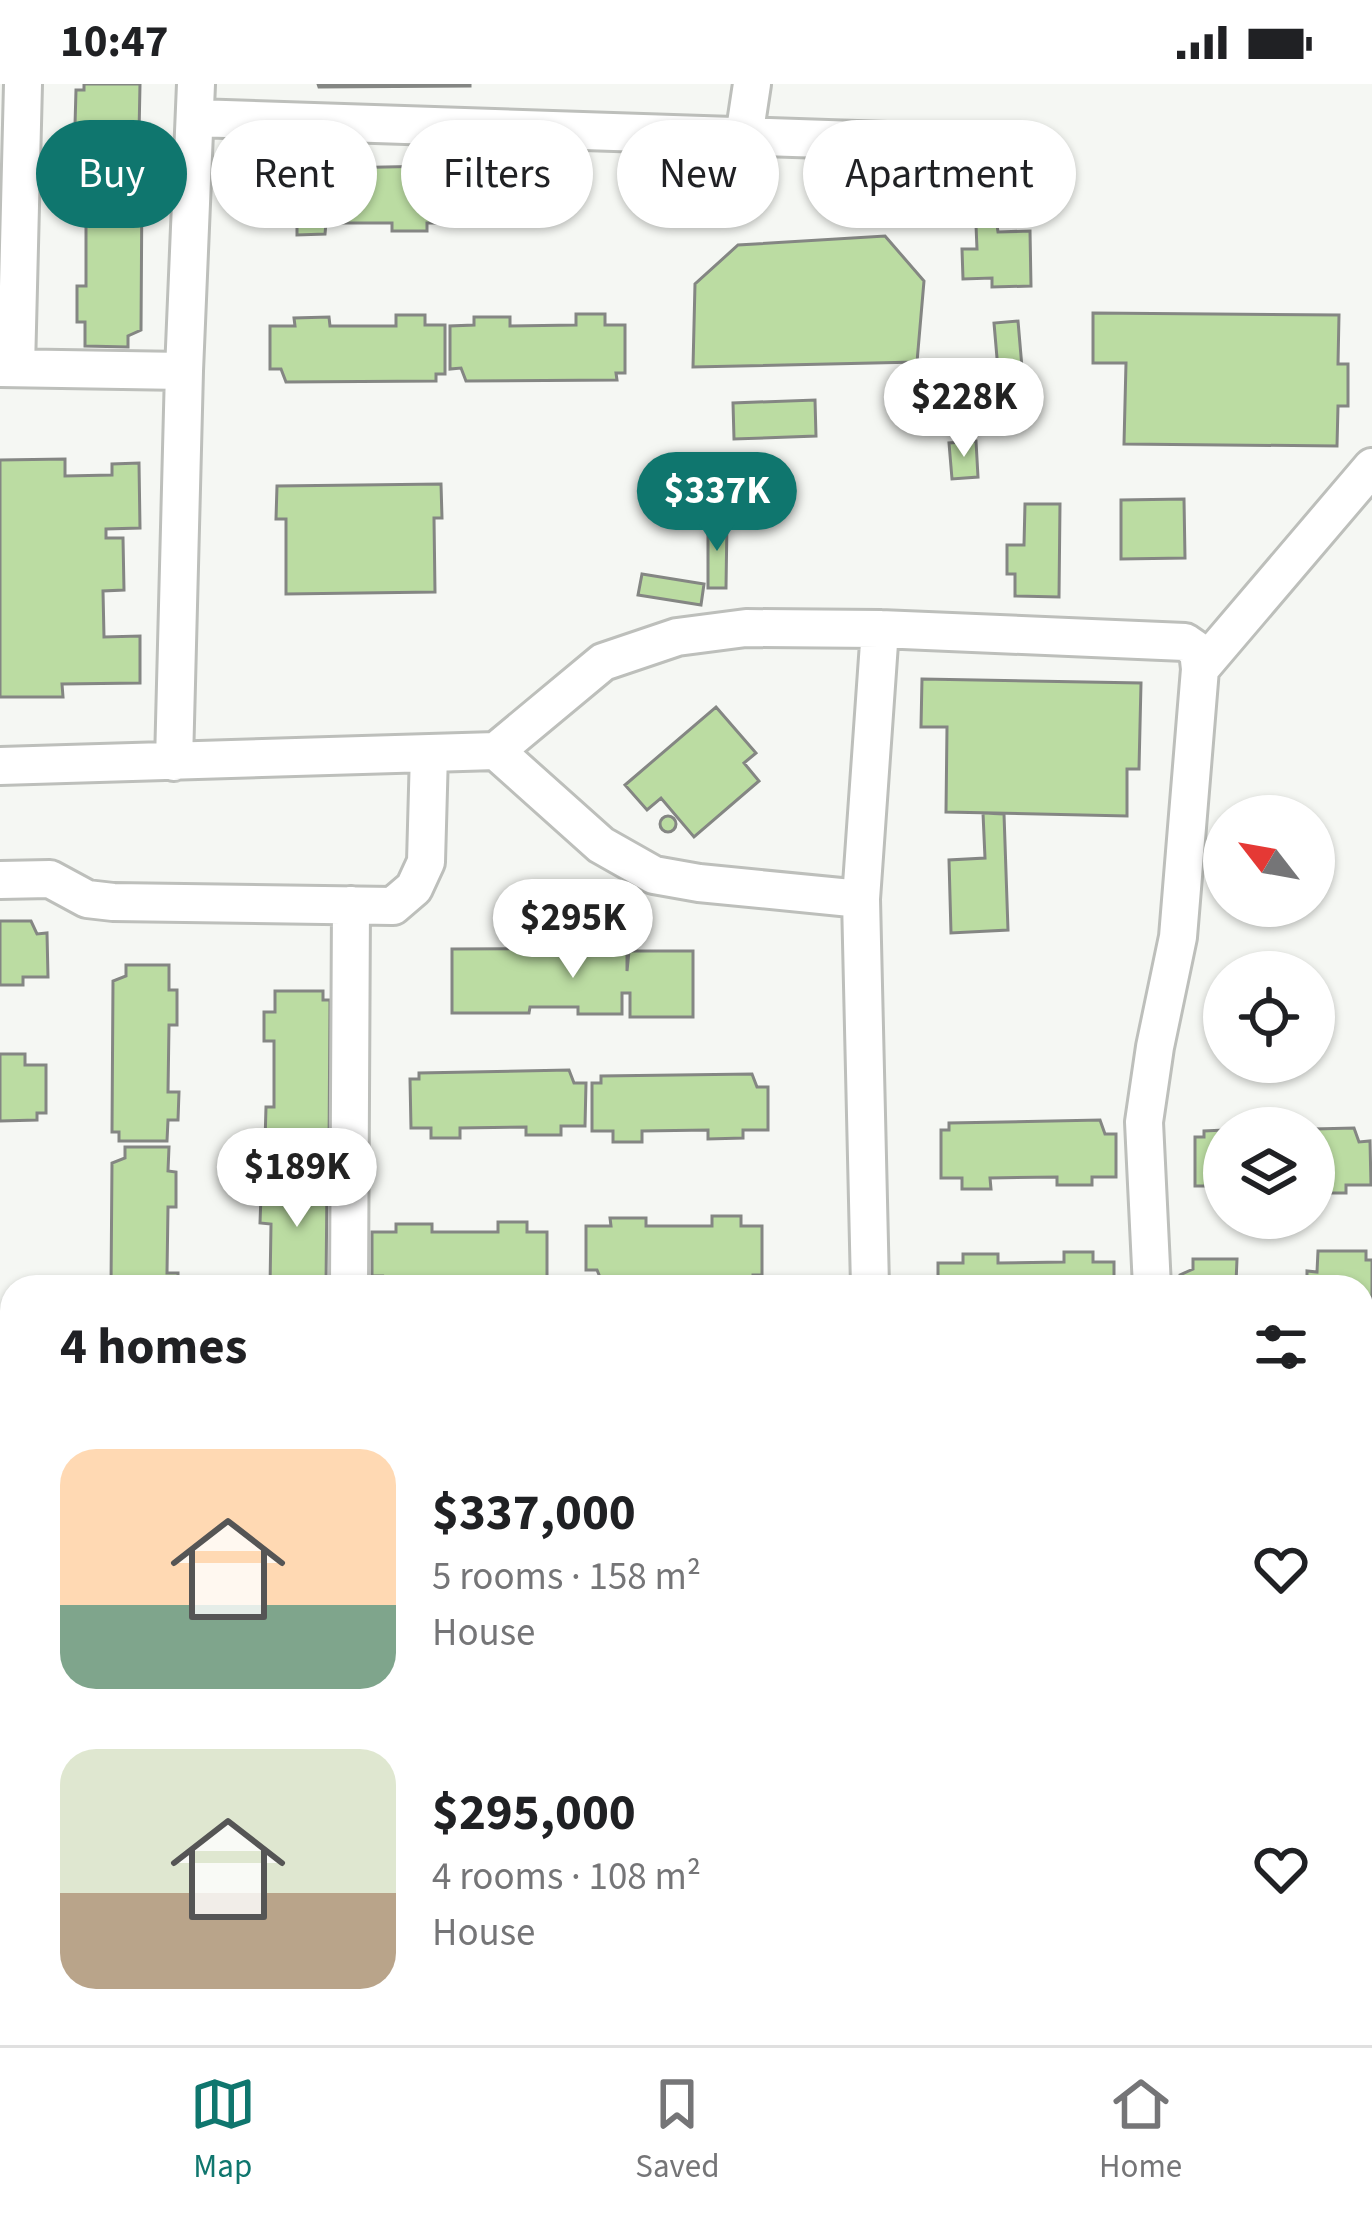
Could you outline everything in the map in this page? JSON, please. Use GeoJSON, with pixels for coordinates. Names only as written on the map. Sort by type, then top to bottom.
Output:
{"type":"FeatureCollection","features":[{"type":"Feature","properties":{"kind":"street"},"geometry":{"type":"LineString","coordinates":[[747,120],[752,84]]}},
{"type":"Feature","properties":{"kind":"street"},"geometry":{"type":"LineString","coordinates":[[15,100],[8,368],[184,371]]}},
{"type":"Feature","properties":{"kind":"street"},"geometry":{"type":"LineString","coordinates":[[174,762],[195,101],[617,129]]}},
{"type":"Feature","properties":{"kind":"street"},"geometry":{"type":"LineString","coordinates":[[1200,669],[1372,467]]}},
{"type":"Feature","properties":{"kind":"street"},"geometry":{"type":"LineString","coordinates":[[0,766],[496,752],[603,662],[676,637],[746,628],[1186,643],[1198,651],[1200,669],[1178,937],[1144,1122],[1150,1275]]}},
{"type":"Feature","properties":{"kind":"street"},"geometry":{"type":"LineString","coordinates":[[871,1275],[860,899],[880,629]]}},
{"type":"Feature","properties":{"kind":"street"},"geometry":{"type":"LineString","coordinates":[[496,752],[601,845],[654,875],[860,899]]}},
{"type":"Feature","properties":{"kind":"street"},"geometry":{"type":"LineString","coordinates":[[0,880],[50,879],[87,899],[113,902],[393,906],[414,888],[426,862],[428,753]]}},
{"type":"Feature","properties":{"kind":"street"},"geometry":{"type":"LineString","coordinates":[[350,1275],[352,905]]}},
{"type":"Feature","properties":{"kind":"building"},"geometry":{"type":"Polygon","coordinates":[[[84,84],[140,84],[139,120],[75,120],[76,90],[84,90],[84,84]]]}},
{"type":"Feature","properties":{"kind":"building"},"geometry":{"type":"Polygon","coordinates":[[[470,84],[470,86],[319,87],[470,84]]]}},
{"type":"Feature","properties":{"kind":"building"},"geometry":{"type":"Polygon","coordinates":[[[377,167],[401,167],[401,228],[427,231],[392,231],[392,223],[377,223],[377,167]]]}},
{"type":"Feature","properties":{"kind":"building"},"geometry":{"type":"Polygon","coordinates":[[[86,228],[142,228],[141,330],[128,336],[128,347],[85,346],[85,322],[77,322],[77,286],[86,286],[86,228]]]}},
{"type":"Feature","properties":{"kind":"building"},"geometry":{"type":"Polygon","coordinates":[[[297,228],[326,228],[325,234],[297,235],[297,228]]]}},
{"type":"Feature","properties":{"kind":"building"},"geometry":{"type":"Polygon","coordinates":[[[976,228],[1030,231],[1031,286],[992,287],[992,278],[963,279],[962,249],[977,249],[976,228]]]}},
{"type":"Feature","properties":{"kind":"building"},"geometry":{"type":"Polygon","coordinates":[[[885,236],[924,281],[917,362],[693,367],[695,284],[738,245],[885,236]]]}},
{"type":"Feature","properties":{"kind":"building"},"geometry":{"type":"Polygon","coordinates":[[[1093,313],[1339,315],[1338,364],[1348,364],[1348,406],[1338,406],[1337,446],[1124,444],[1126,363],[1093,363],[1093,313]]]}},
{"type":"Feature","properties":{"kind":"building"},"geometry":{"type":"Polygon","coordinates":[[[576,314],[605,314],[605,325],[625,325],[625,373],[616,373],[617,380],[466,381],[461,368],[450,369],[450,326],[474,325],[474,317],[510,317],[510,326],[576,325],[576,314]]]}},
{"type":"Feature","properties":{"kind":"building"},"geometry":{"type":"Polygon","coordinates":[[[396,315],[425,315],[425,325],[445,325],[445,374],[436,374],[436,381],[286,382],[281,369],[270,369],[270,326],[295,326],[294,318],[329,317],[330,326],[396,326],[396,315]]]}},
{"type":"Feature","properties":{"kind":"building"},"geometry":{"type":"Polygon","coordinates":[[[1018,321],[1024,391],[1000,393],[994,323],[1018,321]]]}},
{"type":"Feature","properties":{"kind":"building"},"geometry":{"type":"Polygon","coordinates":[[[815,400],[816,436],[734,439],[733,403],[815,400]]]}},
{"type":"Feature","properties":{"kind":"building"},"geometry":{"type":"Polygon","coordinates":[[[976,441],[978,477],[952,479],[949,443],[976,441]]]}},
{"type":"Feature","properties":{"kind":"building"},"geometry":{"type":"Polygon","coordinates":[[[65,459],[65,476],[112,475],[112,464],[139,463],[140,528],[106,529],[106,538],[123,538],[124,590],[103,591],[104,637],[140,636],[140,683],[62,684],[63,697],[0,697],[0,460],[65,459]]]}},
{"type":"Feature","properties":{"kind":"building"},"geometry":{"type":"Polygon","coordinates":[[[441,484],[442,518],[434,518],[435,592],[286,594],[286,519],[276,519],[277,486],[441,484]]]}},
{"type":"Feature","properties":{"kind":"building"},"geometry":{"type":"Polygon","coordinates":[[[1184,499],[1185,558],[1121,559],[1121,500],[1184,499]]]}},
{"type":"Feature","properties":{"kind":"building"},"geometry":{"type":"Polygon","coordinates":[[[1025,504],[1060,504],[1059,597],[1015,596],[1015,574],[1007,574],[1007,545],[1024,545],[1025,504]]]}},
{"type":"Feature","properties":{"kind":"building"},"geometry":{"type":"Polygon","coordinates":[[[708,520],[727,520],[726,588],[708,588],[708,520]]]}},
{"type":"Feature","properties":{"kind":"building"},"geometry":{"type":"Polygon","coordinates":[[[642,574],[704,584],[701,605],[638,595],[642,574]]]}},
{"type":"Feature","properties":{"kind":"building"},"geometry":{"type":"Polygon","coordinates":[[[922,679],[1141,683],[1139,769],[1127,769],[1127,816],[946,812],[947,727],[921,727],[922,679]]]}},
{"type":"Feature","properties":{"kind":"building"},"geometry":{"type":"Polygon","coordinates":[[[716,707],[756,753],[744,763],[759,781],[694,837],[661,798],[647,810],[625,785],[716,707]]]}},
{"type":"Feature","properties":{"kind":"building"},"geometry":{"type":"Polygon","coordinates":[[[983,813],[1004,814],[1008,930],[951,933],[949,860],[985,858],[983,813]]]}},
{"type":"Feature","properties":{"kind":"building"},"geometry":{"type":"Polygon","coordinates":[[[668,816],[676,824],[668,832],[660,824],[668,816]]]}},
{"type":"Feature","properties":{"kind":"building"},"geometry":{"type":"Polygon","coordinates":[[[0,921],[31,921],[37,934],[47,933],[48,977],[23,977],[23,985],[0,985],[0,921]]]}},
{"type":"Feature","properties":{"kind":"building"},"geometry":{"type":"Polygon","coordinates":[[[627,948],[627,971],[629,951],[693,951],[693,1017],[630,1017],[630,993],[622,993],[622,1014],[578,1014],[578,1007],[530,1007],[529,1013],[452,1013],[452,949],[627,948]]]}},
{"type":"Feature","properties":{"kind":"building"},"geometry":{"type":"Polygon","coordinates":[[[126,965],[169,965],[169,990],[177,990],[177,1025],[169,1025],[168,1092],[179,1092],[178,1120],[168,1120],[167,1141],[119,1141],[119,1132],[112,1132],[113,981],[126,976],[126,965]]]}},
{"type":"Feature","properties":{"kind":"building"},"geometry":{"type":"Polygon","coordinates":[[[275,991],[323,991],[323,1000],[330,1000],[329,1151],[316,1156],[316,1167],[273,1167],[273,1143],[265,1142],[266,1107],[274,1107],[274,1041],[264,1041],[264,1012],[275,1012],[275,991]]]}},
{"type":"Feature","properties":{"kind":"building"},"geometry":{"type":"Polygon","coordinates":[[[0,1054],[25,1054],[25,1065],[46,1065],[46,1113],[37,1113],[37,1120],[0,1121],[0,1054]]]}},
{"type":"Feature","properties":{"kind":"building"},"geometry":{"type":"Polygon","coordinates":[[[569,1070],[574,1083],[586,1083],[585,1126],[561,1126],[561,1135],[526,1135],[526,1127],[460,1128],[460,1138],[431,1138],[431,1128],[411,1128],[410,1079],[419,1079],[419,1073],[569,1070]]]}},
{"type":"Feature","properties":{"kind":"building"},"geometry":{"type":"Polygon","coordinates":[[[752,1074],[757,1087],[768,1087],[768,1130],[743,1130],[743,1138],[708,1139],[708,1130],[642,1131],[642,1142],[613,1142],[613,1131],[592,1131],[592,1083],[601,1083],[601,1076],[752,1074]]]}},
{"type":"Feature","properties":{"kind":"building"},"geometry":{"type":"Polygon","coordinates":[[[1100,1120],[1105,1134],[1116,1134],[1116,1177],[1092,1177],[1092,1185],[1057,1185],[1057,1177],[990,1178],[991,1189],[962,1189],[962,1178],[941,1178],[941,1130],[949,1130],[949,1123],[1100,1120]]]}},
{"type":"Feature","properties":{"kind":"building"},"geometry":{"type":"Polygon","coordinates":[[[1335,1128],[1354,1128],[1359,1142],[1370,1141],[1371,1185],[1346,1185],[1346,1193],[1335,1193],[1335,1128]]]}},
{"type":"Feature","properties":{"kind":"building"},"geometry":{"type":"Polygon","coordinates":[[[1195,1137],[1203,1137],[1203,1186],[1195,1186],[1195,1137]]]}},
{"type":"Feature","properties":{"kind":"building"},"geometry":{"type":"Polygon","coordinates":[[[125,1147],[169,1147],[168,1171],[176,1172],[176,1207],[168,1207],[167,1273],[178,1275],[111,1275],[112,1163],[125,1158],[125,1147]]]}},
{"type":"Feature","properties":{"kind":"building"},"geometry":{"type":"Polygon","coordinates":[[[271,1174],[320,1175],[320,1183],[327,1184],[326,1275],[270,1275],[271,1224],[260,1223],[261,1195],[271,1195],[271,1174]]]}},
{"type":"Feature","properties":{"kind":"building"},"geometry":{"type":"Polygon","coordinates":[[[712,1216],[741,1216],[741,1226],[762,1226],[762,1275],[599,1275],[597,1270],[586,1270],[586,1226],[611,1226],[610,1218],[646,1218],[646,1226],[712,1226],[712,1216]]]}},
{"type":"Feature","properties":{"kind":"building"},"geometry":{"type":"Polygon","coordinates":[[[498,1222],[527,1222],[527,1232],[547,1232],[547,1275],[372,1275],[372,1232],[396,1232],[396,1224],[432,1224],[432,1232],[498,1232],[498,1222]]]}},
{"type":"Feature","properties":{"kind":"building"},"geometry":{"type":"Polygon","coordinates":[[[1318,1251],[1366,1251],[1366,1260],[1372,1260],[1372,1275],[1307,1275],[1307,1271],[1317,1272],[1318,1251]]]}},
{"type":"Feature","properties":{"kind":"building"},"geometry":{"type":"Polygon","coordinates":[[[1064,1252],[1093,1252],[1093,1262],[1114,1262],[1114,1275],[938,1275],[938,1263],[963,1263],[963,1254],[998,1254],[998,1263],[1064,1262],[1064,1252]]]}},
{"type":"Feature","properties":{"kind":"building"},"geometry":{"type":"Polygon","coordinates":[[[1193,1259],[1237,1259],[1236,1275],[1180,1275],[1193,1269],[1193,1259]]]}}]}
